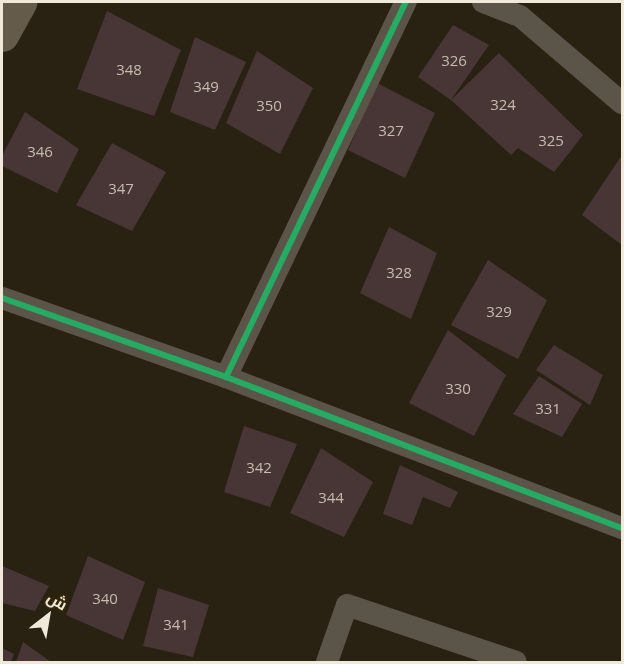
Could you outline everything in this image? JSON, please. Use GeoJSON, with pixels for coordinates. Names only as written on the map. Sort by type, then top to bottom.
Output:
{"type":"FeatureCollection","features":[{"type":"Feature","properties":{"kind":"main road"},"geometry":{"type":"LineString","coordinates":[[2,35],[20,2]]}},
{"type":"Feature","properties":{"kind":"street"},"geometry":{"type":"LineString","coordinates":[[226,377],[406,2]]}},
{"type":"Feature","properties":{"kind":"street"},"geometry":{"type":"LineString","coordinates":[[483,2],[524,9],[622,103]]}},
{"type":"Feature","properties":{"kind":"street"},"geometry":{"type":"LineString","coordinates":[[2,298],[226,377],[622,528]]}},
{"type":"Feature","properties":{"kind":"street"},"geometry":{"type":"LineString","coordinates":[[327,663],[347,604],[516,663]]}},
{"type":"Feature","properties":{"kind":"building"},"geometry":{"type":"Polygon","coordinates":[[[107,11],[181,50],[154,116],[77,89],[107,11]]]}},
{"type":"Feature","properties":{"kind":"building"},"geometry":{"type":"Polygon","coordinates":[[[453,25],[489,45],[451,100],[418,77],[453,25]]]}},
{"type":"Feature","properties":{"kind":"building"},"geometry":{"type":"Polygon","coordinates":[[[195,37],[246,62],[215,130],[170,112],[195,37]]]}},
{"type":"Feature","properties":{"kind":"building"},"geometry":{"type":"Polygon","coordinates":[[[257,51],[313,88],[280,154],[226,123],[257,51]]]}},
{"type":"Feature","properties":{"kind":"building"},"geometry":{"type":"Polygon","coordinates":[[[499,53],[583,135],[554,172],[518,148],[511,155],[451,100],[499,53]]]}},
{"type":"Feature","properties":{"kind":"building"},"geometry":{"type":"Polygon","coordinates":[[[377,83],[435,113],[405,178],[348,150],[377,83]]]}},
{"type":"Feature","properties":{"kind":"building"},"geometry":{"type":"Polygon","coordinates":[[[25,112],[79,149],[57,193],[2,166],[2,156],[25,112]]]}},
{"type":"Feature","properties":{"kind":"building"},"geometry":{"type":"Polygon","coordinates":[[[112,143],[166,172],[132,231],[76,205],[112,143]]]}},
{"type":"Feature","properties":{"kind":"building"},"geometry":{"type":"Polygon","coordinates":[[[622,155],[622,245],[582,215],[622,155]]]}},
{"type":"Feature","properties":{"kind":"building"},"geometry":{"type":"Polygon","coordinates":[[[389,227],[437,253],[411,319],[360,293],[389,227]]]}},
{"type":"Feature","properties":{"kind":"building"},"geometry":{"type":"Polygon","coordinates":[[[488,260],[547,300],[518,359],[451,325],[488,260]]]}},
{"type":"Feature","properties":{"kind":"building"},"geometry":{"type":"Polygon","coordinates":[[[448,330],[506,375],[474,436],[409,403],[448,330]]]}},
{"type":"Feature","properties":{"kind":"building"},"geometry":{"type":"Polygon","coordinates":[[[554,345],[603,375],[590,405],[536,370],[554,345]]]}},
{"type":"Feature","properties":{"kind":"building"},"geometry":{"type":"Polygon","coordinates":[[[539,376],[582,404],[562,437],[513,414],[539,376]]]}},
{"type":"Feature","properties":{"kind":"building"},"geometry":{"type":"Polygon","coordinates":[[[244,426],[297,444],[270,507],[224,492],[244,426]]]}},
{"type":"Feature","properties":{"kind":"building"},"geometry":{"type":"Polygon","coordinates":[[[321,448],[373,482],[344,537],[290,513],[321,448]]]}},
{"type":"Feature","properties":{"kind":"building"},"geometry":{"type":"Polygon","coordinates":[[[400,465],[458,492],[450,508],[423,497],[412,525],[383,514],[400,465]]]}},
{"type":"Feature","properties":{"kind":"building"},"geometry":{"type":"Polygon","coordinates":[[[88,556],[145,582],[123,640],[66,615],[88,556]]]}},
{"type":"Feature","properties":{"kind":"building"},"geometry":{"type":"Polygon","coordinates":[[[2,566],[49,586],[35,611],[2,603],[2,566]]]}},
{"type":"Feature","properties":{"kind":"building"},"geometry":{"type":"Polygon","coordinates":[[[158,588],[209,605],[193,657],[143,646],[158,588]]]}},
{"type":"Feature","properties":{"kind":"building"},"geometry":{"type":"Polygon","coordinates":[[[23,642],[51,662],[16,662],[23,642]]]}},
{"type":"Feature","properties":{"kind":"building"},"geometry":{"type":"Polygon","coordinates":[[[2,648],[14,654],[11,662],[2,662],[2,648]]]}},
{"type":"Feature","properties":{"kind":"cycle path"},"geometry":{"type":"LineString","coordinates":[[226,377],[406,2]]}},
{"type":"Feature","properties":{"kind":"cycle path"},"geometry":{"type":"LineString","coordinates":[[2,298],[226,377],[622,528]]}}]}
